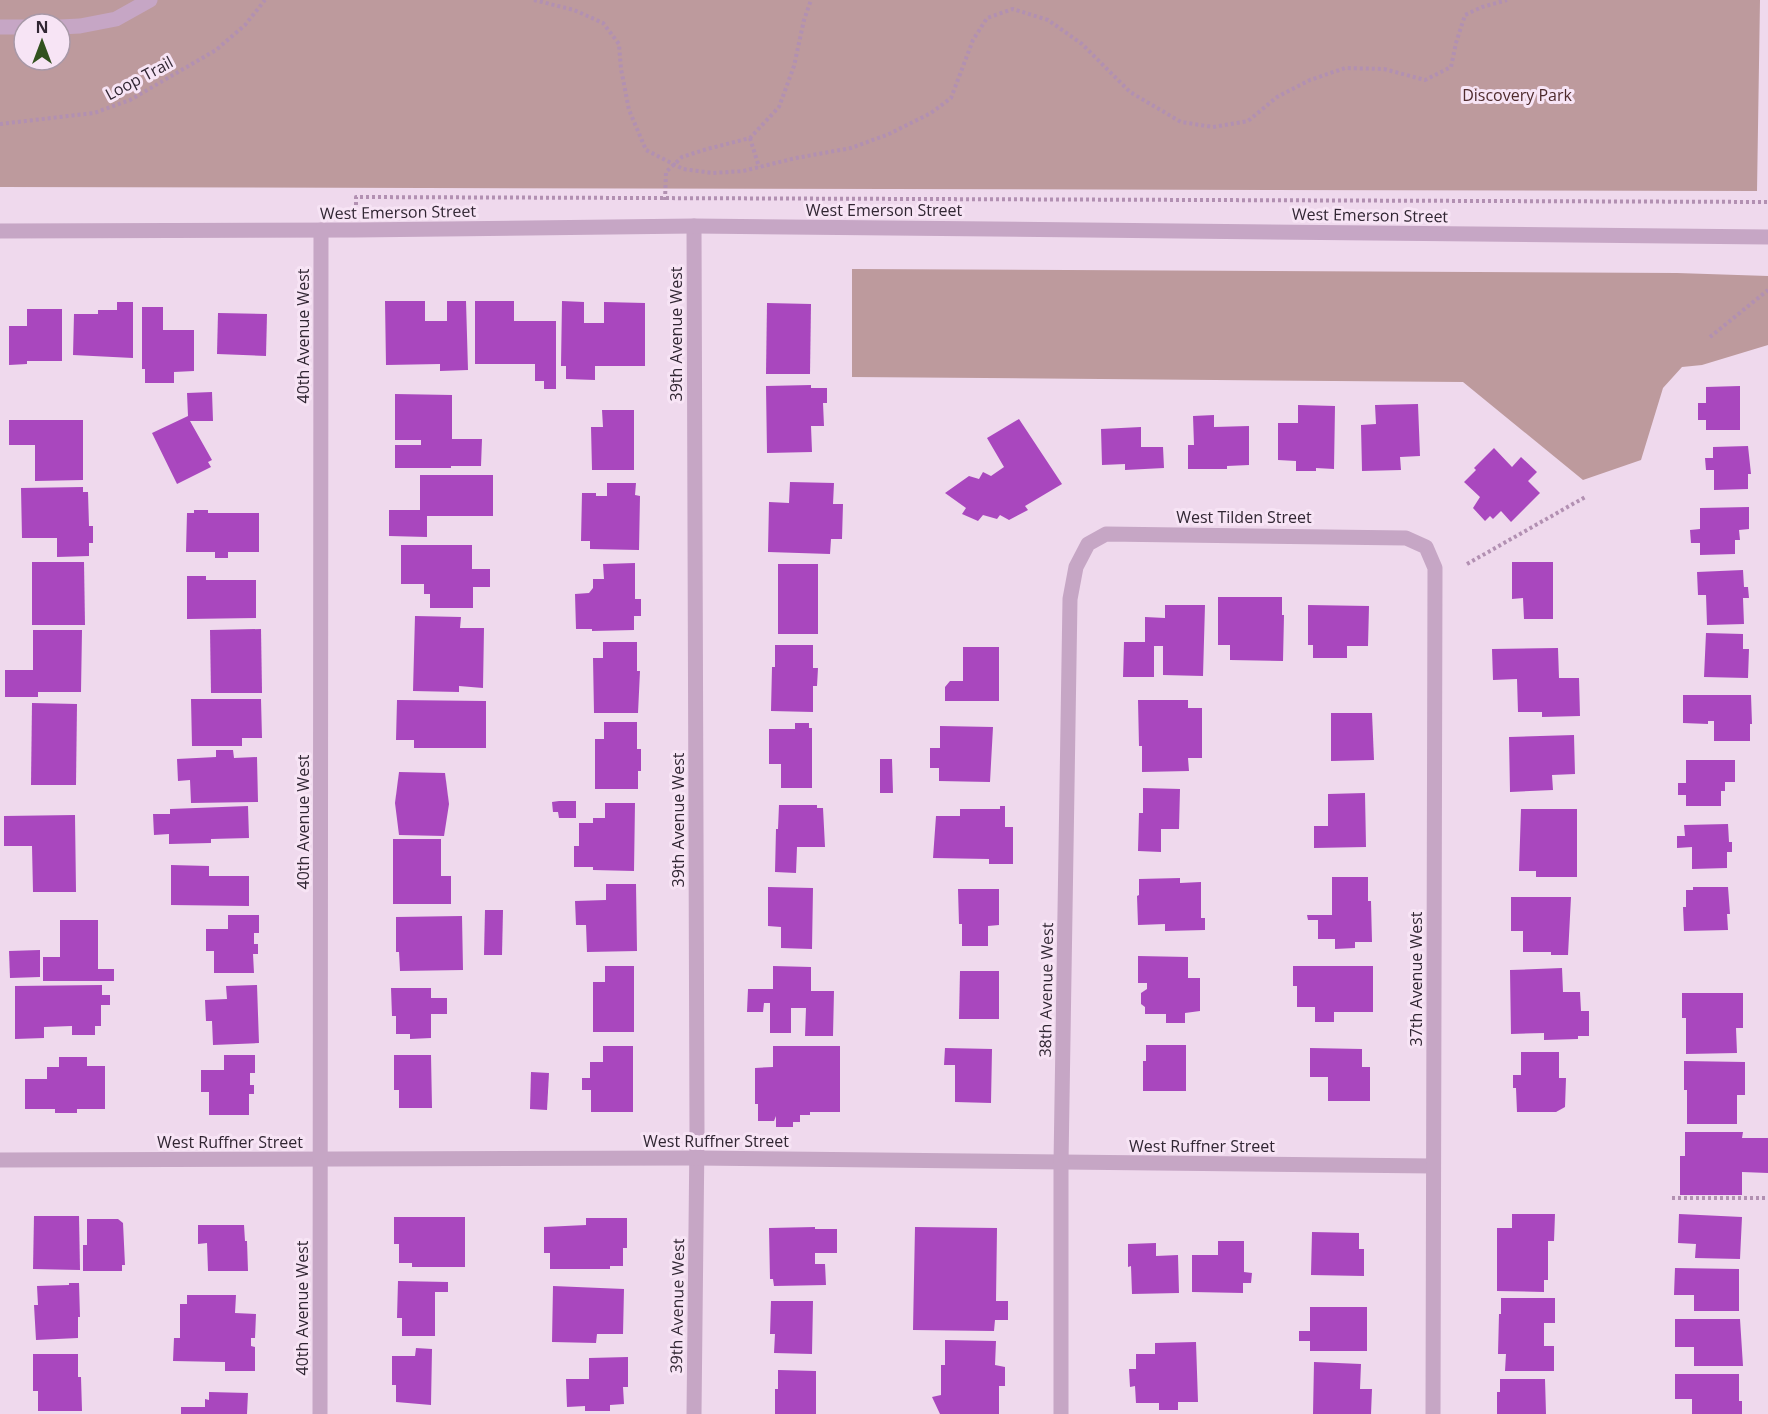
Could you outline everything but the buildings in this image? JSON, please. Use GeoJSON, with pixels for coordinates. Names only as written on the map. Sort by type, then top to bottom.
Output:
{"type":"FeatureCollection","features":[{"type":"Feature","properties":{"kind":"street"},"geometry":{"type":"LineString","coordinates":[[72,26],[116,19],[150,0]]}},
{"type":"Feature","properties":{"kind":"street","name":"West Emerson Street"},"geometry":{"type":"LineString","coordinates":[[0,231],[694,226],[1768,237]]}},
{"type":"Feature","properties":{"kind":"street","name":"39th Avenue West"},"geometry":{"type":"LineString","coordinates":[[694,226],[696,1158],[694,1414]]}},
{"type":"Feature","properties":{"kind":"street","name":"40th Avenue West"},"geometry":{"type":"LineString","coordinates":[[320,1414],[321,230]]}},
{"type":"Feature","properties":{"kind":"street","name":"West Tilden Street"},"geometry":{"type":"LineString","coordinates":[[1076,567],[1088,544],[1106,534],[1406,537],[1426,547]]}},
{"type":"Feature","properties":{"kind":"street","name":"37th Avenue West"},"geometry":{"type":"LineString","coordinates":[[1426,547],[1435,568],[1433,1414]]}},
{"type":"Feature","properties":{"kind":"street","name":"38th Avenue West"},"geometry":{"type":"LineString","coordinates":[[1061,1414],[1061,1163],[1070,599],[1076,567]]}},
{"type":"Feature","properties":{"kind":"street","name":"West Ruffner Street"},"geometry":{"type":"LineString","coordinates":[[0,1160],[696,1158],[1433,1166]]}},
{"type":"Feature","properties":{"kind":"path","name":"Loop Trail"},"geometry":{"type":"LineString","coordinates":[[0,124],[94,113],[130,100],[216,50],[245,25],[265,0]]}},
{"type":"Feature","properties":{"kind":"path"},"geometry":{"type":"LineString","coordinates":[[534,0],[574,10],[603,23],[619,44],[629,110],[646,150],[683,169],[713,173],[743,171],[850,148],[889,134],[931,113],[951,98],[973,40],[987,18],[1013,9],[1048,20],[1082,44],[1130,92],[1181,122],[1213,127],[1248,121],[1285,93],[1310,80],[1346,68],[1384,69],[1425,80],[1451,68],[1455,43],[1465,15],[1482,7],[1507,0]]}},
{"type":"Feature","properties":{"kind":"path"},"geometry":{"type":"LineString","coordinates":[[665,206],[666,172],[682,157],[750,138],[779,106],[794,66],[811,0]]}},
{"type":"Feature","properties":{"kind":"path"},"geometry":{"type":"LineString","coordinates":[[750,138],[759,167]]}},
{"type":"Feature","properties":{"kind":"path"},"geometry":{"type":"LineString","coordinates":[[356,205],[356,197],[1768,202]]}},
{"type":"Feature","properties":{"kind":"path"},"geometry":{"type":"LineString","coordinates":[[1710,337],[1768,290]]}},
{"type":"Feature","properties":{"kind":"path"},"geometry":{"type":"LineString","coordinates":[[1467,564],[1587,496]]}},
{"type":"Feature","properties":{"kind":"path"},"geometry":{"type":"LineString","coordinates":[[1672,1198],[1768,1198]]}},
{"type":"Feature","properties":{"kind":"green space","name":"Discovery Park"},"geometry":{"type":"Polygon","coordinates":[[[0,0],[1760,0],[1757,191],[0,187],[0,0]]]}},
{"type":"Feature","properties":{"kind":"green space"},"geometry":{"type":"Polygon","coordinates":[[[852,269],[1677,273],[1768,276],[1768,345],[1702,365],[1682,367],[1663,388],[1641,460],[1583,480],[1463,382],[852,377],[852,269]]]}}]}
